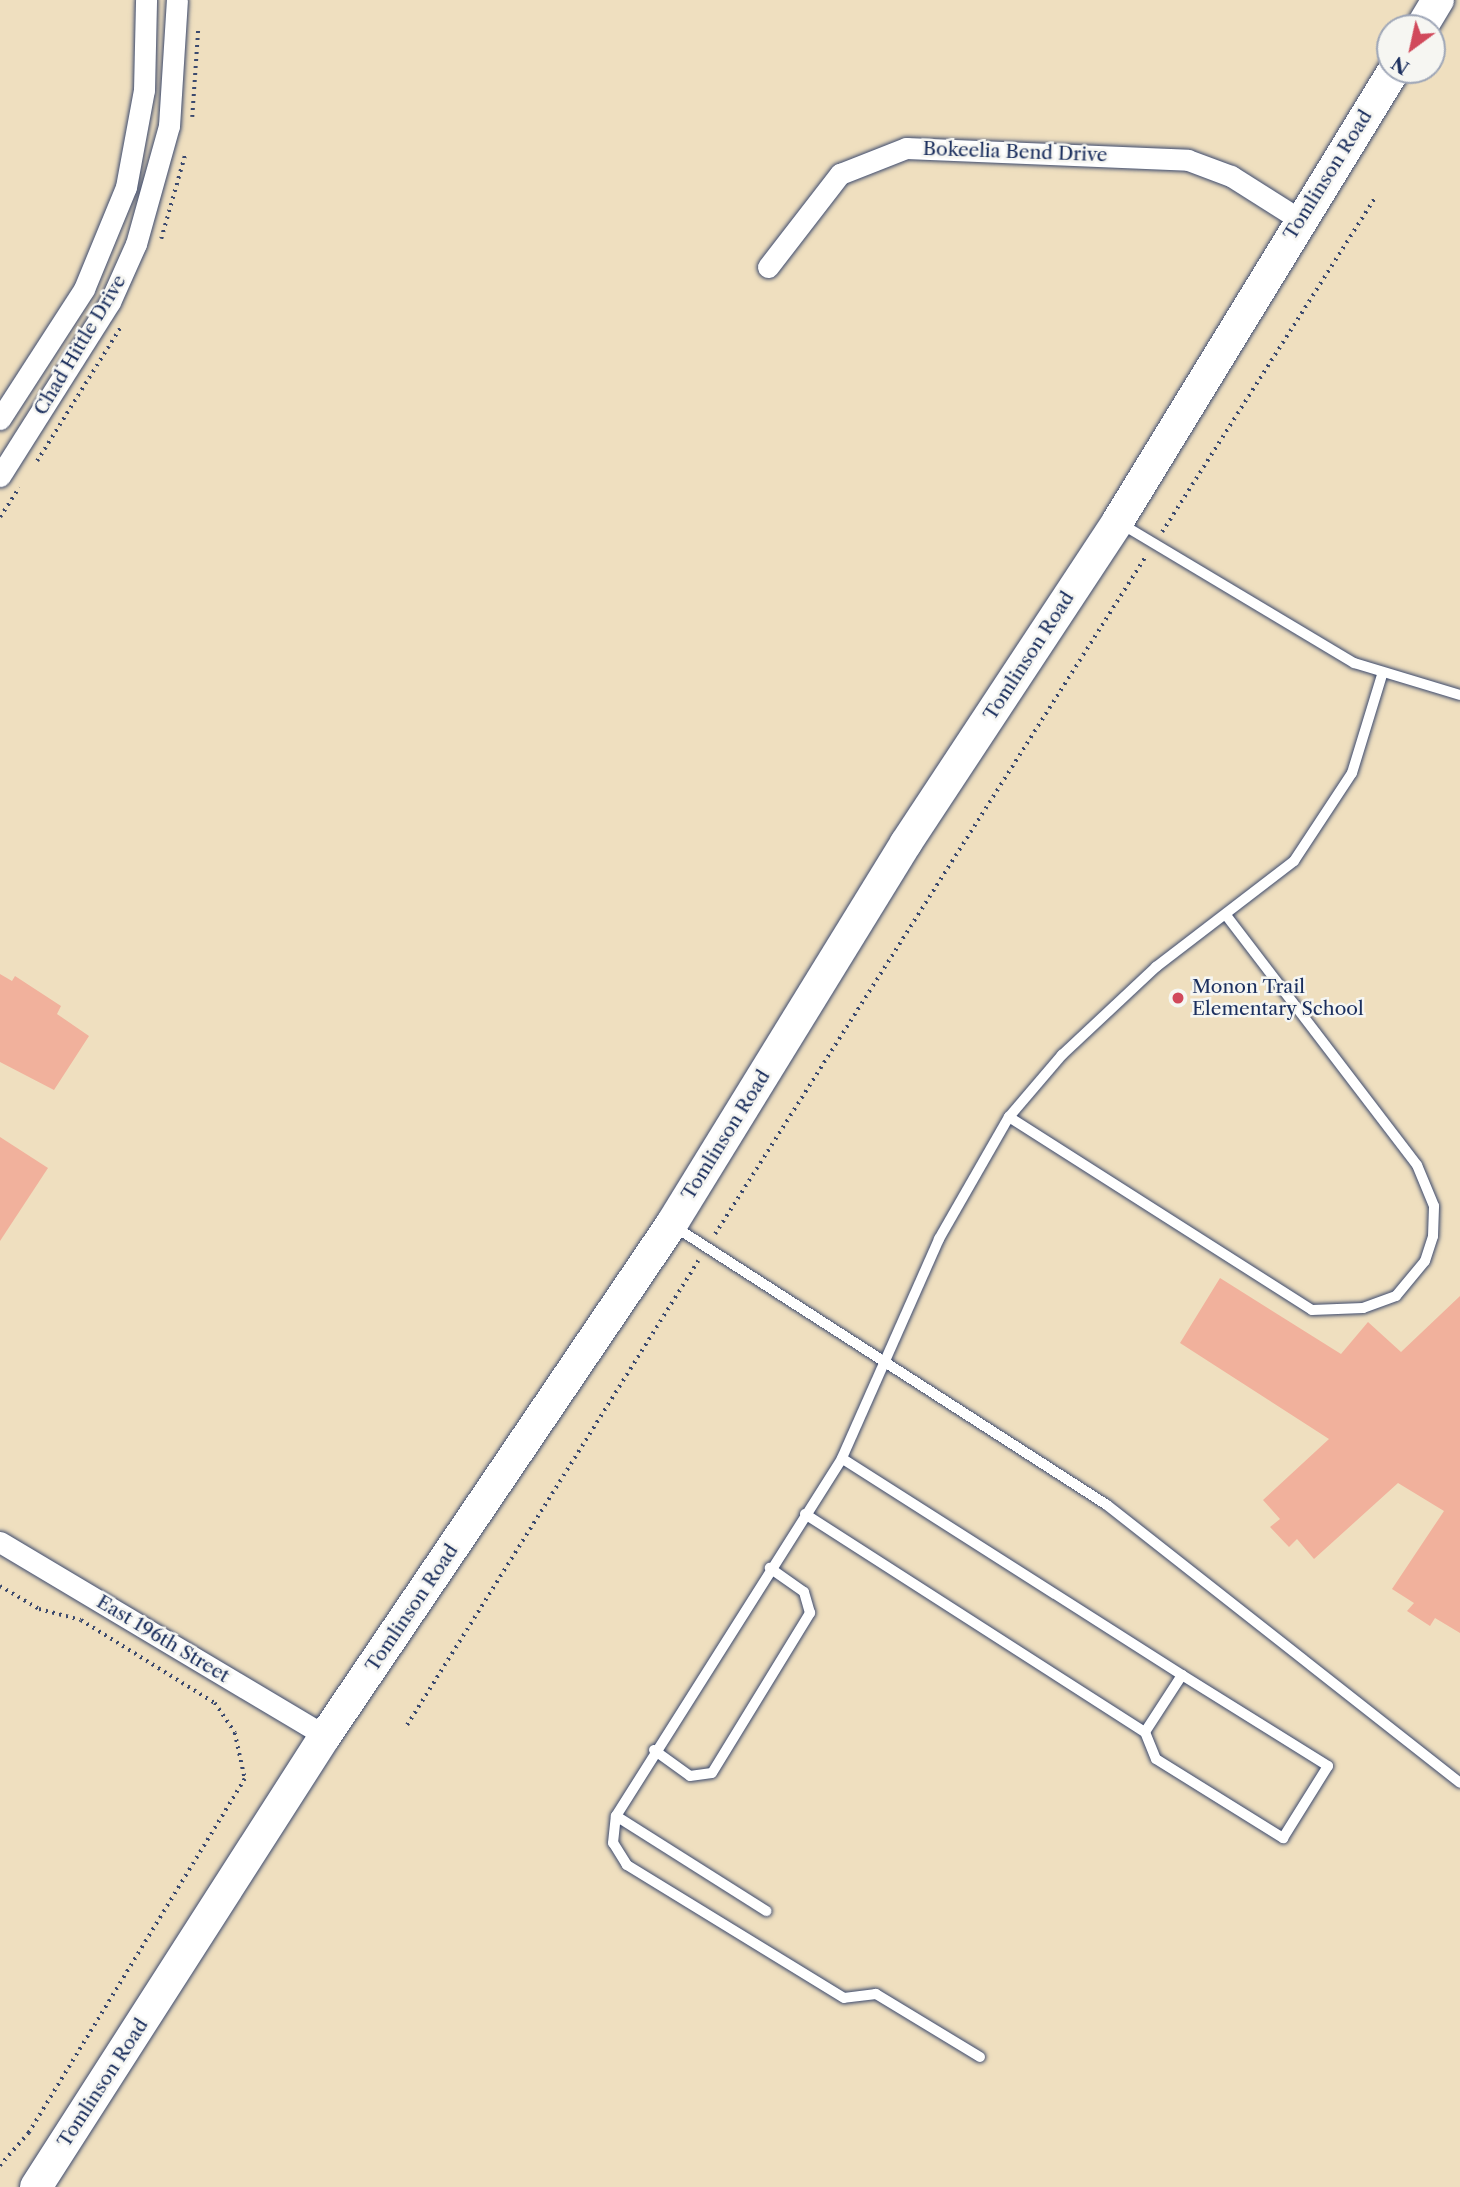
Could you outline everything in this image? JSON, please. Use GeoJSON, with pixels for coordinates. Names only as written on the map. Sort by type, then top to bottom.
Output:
{"type":"FeatureCollection","features":[{"type":"Feature","properties":{"kind":"street","name":"Chad Hittle Drive"},"geometry":{"type":"LineString","coordinates":[[0,419],[84,289],[126,187],[144,90],[146,0]]}},
{"type":"Feature","properties":{"kind":"street","name":"Chad Hittle Drive"},"geometry":{"type":"LineString","coordinates":[[0,476],[110,302],[136,244],[169,126],[177,0]]}},
{"type":"Feature","properties":{"kind":"street","name":"Tomlinson Road"},"geometry":{"type":"LineString","coordinates":[[36,2187],[325,1736],[671,1225],[906,842],[1118,522],[1299,219],[1385,84]]}},
{"type":"Feature","properties":{"kind":"street","name":"Bokeelia Bend Drive"},"geometry":{"type":"LineString","coordinates":[[768,267],[840,174],[906,148],[1188,160],[1231,176],[1299,219]]}},
{"type":"Feature","properties":{"kind":"street","name":"East 196th Street"},"geometry":{"type":"LineString","coordinates":[[0,1542],[325,1736]]}},
{"type":"Feature","properties":{"kind":"lane"},"geometry":{"type":"LineString","coordinates":[[1118,522],[1381,675],[1460,695]]}},
{"type":"Feature","properties":{"kind":"lane"},"geometry":{"type":"LineString","coordinates":[[979,2057],[876,1994],[844,1998],[627,1865],[614,1843],[616,1816],[654,1750],[842,1458],[873,1399],[883,1359],[939,1239],[1009,1117],[1062,1055],[1156,967],[1294,861],[1352,773],[1381,675]]}},
{"type":"Feature","properties":{"kind":"lane"},"geometry":{"type":"LineString","coordinates":[[1009,1117],[1312,1310],[1363,1308],[1396,1296],[1425,1261],[1433,1236],[1434,1206],[1417,1165],[1226,915]]}},
{"type":"Feature","properties":{"kind":"lane"},"geometry":{"type":"LineString","coordinates":[[671,1225],[1107,1505],[1460,1783]]}},
{"type":"Feature","properties":{"kind":"lane"},"geometry":{"type":"LineString","coordinates":[[805,1514],[1145,1732],[1156,1759],[1283,1838],[1328,1766],[842,1458]]}},
{"type":"Feature","properties":{"kind":"lane"},"geometry":{"type":"LineString","coordinates":[[654,1750],[690,1776],[712,1773],[810,1613],[804,1592],[770,1569]]}},
{"type":"Feature","properties":{"kind":"lane"},"geometry":{"type":"LineString","coordinates":[[1145,1732],[1182,1675]]}},
{"type":"Feature","properties":{"kind":"lane"},"geometry":{"type":"LineString","coordinates":[[616,1816],[766,1911]]}},
{"type":"Feature","properties":{"kind":"path"},"geometry":{"type":"LineString","coordinates":[[407,1725],[706,1248],[1375,198]]}},
{"type":"Feature","properties":{"kind":"path"},"geometry":{"type":"LineString","coordinates":[[0,1586],[39,1609],[81,1620],[215,1703],[234,1733],[245,1779],[29,2133],[0,2166]]}},
{"type":"Feature","properties":{"kind":"building"},"geometry":{"type":"Polygon","coordinates":[[[0,974],[12,981],[15,976],[61,1006],[57,1014],[89,1036],[54,1090],[0,1062],[0,974]]]}},
{"type":"Feature","properties":{"kind":"building"},"geometry":{"type":"Polygon","coordinates":[[[0,1137],[48,1168],[0,1241],[0,1137]]]}},
{"type":"Feature","properties":{"kind":"building"},"geometry":{"type":"Polygon","coordinates":[[[1220,1278],[1341,1354],[1368,1322],[1401,1352],[1460,1296],[1460,1633],[1435,1618],[1430,1626],[1407,1611],[1414,1603],[1392,1589],[1444,1511],[1398,1483],[1314,1559],[1297,1539],[1289,1547],[1270,1527],[1280,1519],[1263,1500],[1329,1439],[1180,1343],[1220,1278]]]}},
{"type":"Feature","properties":{"kind":"place","name":"Monon Trail Elementary School"},"geometry":{"type":"Point","coordinates":[1178,998]}}]}
